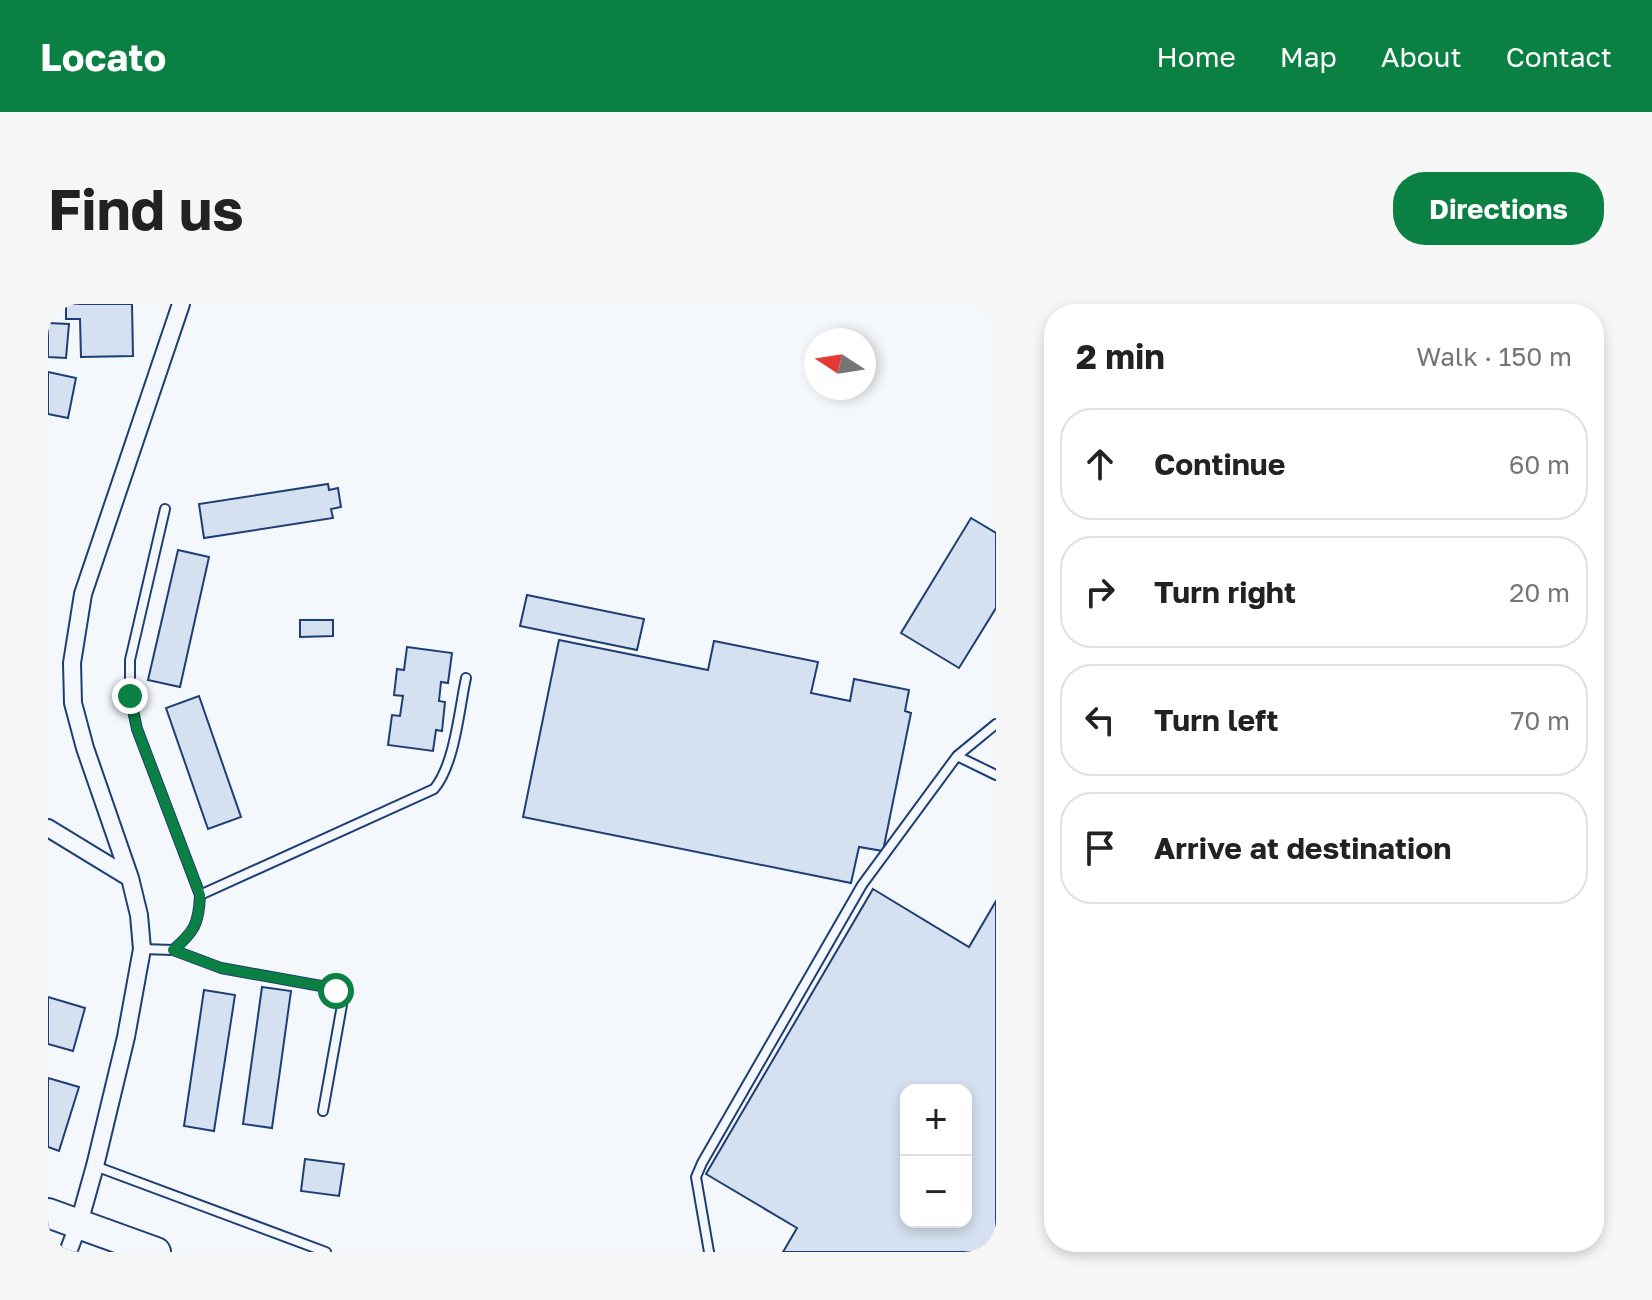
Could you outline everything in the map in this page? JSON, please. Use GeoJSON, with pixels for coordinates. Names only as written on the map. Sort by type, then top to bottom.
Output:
{"type":"FeatureCollection","features":[{"type":"Feature","properties":{"kind":"highway"},"geometry":{"type":"LineString","coordinates":[[48,1213],[156,1252]]}},
{"type":"Feature","properties":{"kind":"street"},"geometry":{"type":"LineString","coordinates":[[68,1252],[95,1166],[126,1037],[142,949],[139,915],[130,878],[85,748],[73,703],[72,663],[87,580],[181,304]]}},
{"type":"Feature","properties":{"kind":"street"},"geometry":{"type":"LineString","coordinates":[[48,828],[130,878]]}},
{"type":"Feature","properties":{"kind":"lane"},"geometry":{"type":"LineString","coordinates":[[165,509],[130,660],[130,696],[137,729],[200,895],[193,934],[173,950]]}},
{"type":"Feature","properties":{"kind":"lane"},"geometry":{"type":"LineString","coordinates":[[200,895],[434,789],[444,778],[466,678]]}},
{"type":"Feature","properties":{"kind":"lane"},"geometry":{"type":"LineString","coordinates":[[709,1252],[696,1177],[702,1163],[862,885],[957,756],[996,724]]}},
{"type":"Feature","properties":{"kind":"lane"},"geometry":{"type":"LineString","coordinates":[[957,756],[996,775]]}},
{"type":"Feature","properties":{"kind":"lane"},"geometry":{"type":"LineString","coordinates":[[142,949],[173,950],[221,968],[336,991],[342,1005],[323,1111]]}},
{"type":"Feature","properties":{"kind":"lane"},"geometry":{"type":"LineString","coordinates":[[95,1166],[326,1252]]}},
{"type":"Feature","properties":{"kind":"building"},"geometry":{"type":"Polygon","coordinates":[[[66,304],[132,304],[133,356],[81,357],[80,319],[66,319],[66,304]]]}},
{"type":"Feature","properties":{"kind":"building"},"geometry":{"type":"Polygon","coordinates":[[[48,323],[69,324],[66,358],[48,357],[48,323]]]}},
{"type":"Feature","properties":{"kind":"building"},"geometry":{"type":"Polygon","coordinates":[[[48,372],[76,378],[68,418],[48,414],[48,372]]]}},
{"type":"Feature","properties":{"kind":"building"},"geometry":{"type":"Polygon","coordinates":[[[328,484],[329,490],[338,488],[341,507],[331,509],[333,518],[204,538],[199,504],[328,484]]]}},
{"type":"Feature","properties":{"kind":"building"},"geometry":{"type":"Polygon","coordinates":[[[971,518],[996,533],[996,608],[959,668],[901,633],[971,518]]]}},
{"type":"Feature","properties":{"kind":"building"},"geometry":{"type":"Polygon","coordinates":[[[178,550],[209,557],[180,687],[148,680],[178,550]]]}},
{"type":"Feature","properties":{"kind":"building"},"geometry":{"type":"Polygon","coordinates":[[[527,595],[644,619],[637,650],[520,626],[527,595]]]}},
{"type":"Feature","properties":{"kind":"building"},"geometry":{"type":"Polygon","coordinates":[[[300,620],[333,620],[333,636],[300,637],[300,620]]]}},
{"type":"Feature","properties":{"kind":"building"},"geometry":{"type":"Polygon","coordinates":[[[559,640],[708,670],[714,641],[818,662],[811,693],[850,701],[854,679],[909,690],[905,711],[911,713],[883,851],[859,847],[851,883],[523,817],[559,640]]]}},
{"type":"Feature","properties":{"kind":"building"},"geometry":{"type":"Polygon","coordinates":[[[407,647],[452,653],[448,683],[441,682],[439,701],[445,702],[442,731],[436,730],[433,751],[388,745],[392,715],[400,716],[403,696],[394,695],[397,669],[404,670],[407,647]]]}},
{"type":"Feature","properties":{"kind":"building"},"geometry":{"type":"Polygon","coordinates":[[[199,696],[241,817],[208,829],[166,708],[199,696]]]}},
{"type":"Feature","properties":{"kind":"building"},"geometry":{"type":"Polygon","coordinates":[[[873,889],[969,947],[996,901],[996,1252],[783,1252],[797,1228],[706,1174],[873,889]]]}},
{"type":"Feature","properties":{"kind":"building"},"geometry":{"type":"Polygon","coordinates":[[[262,987],[291,991],[272,1128],[243,1124],[262,987]]]}},
{"type":"Feature","properties":{"kind":"building"},"geometry":{"type":"Polygon","coordinates":[[[204,990],[235,995],[214,1131],[184,1126],[204,990]]]}},
{"type":"Feature","properties":{"kind":"building"},"geometry":{"type":"Polygon","coordinates":[[[48,997],[85,1008],[73,1051],[48,1044],[48,997]]]}},
{"type":"Feature","properties":{"kind":"building"},"geometry":{"type":"Polygon","coordinates":[[[48,1078],[79,1087],[59,1151],[48,1147],[48,1078]]]}},
{"type":"Feature","properties":{"kind":"building"},"geometry":{"type":"Polygon","coordinates":[[[305,1159],[344,1164],[339,1196],[301,1191],[305,1159]]]}},
{"type":"Feature","properties":{"kind":"route"},"geometry":{"type":"LineString","coordinates":[[130,696],[137,729],[200,895],[193,934],[173,950],[221,968],[336,991]]}}]}
